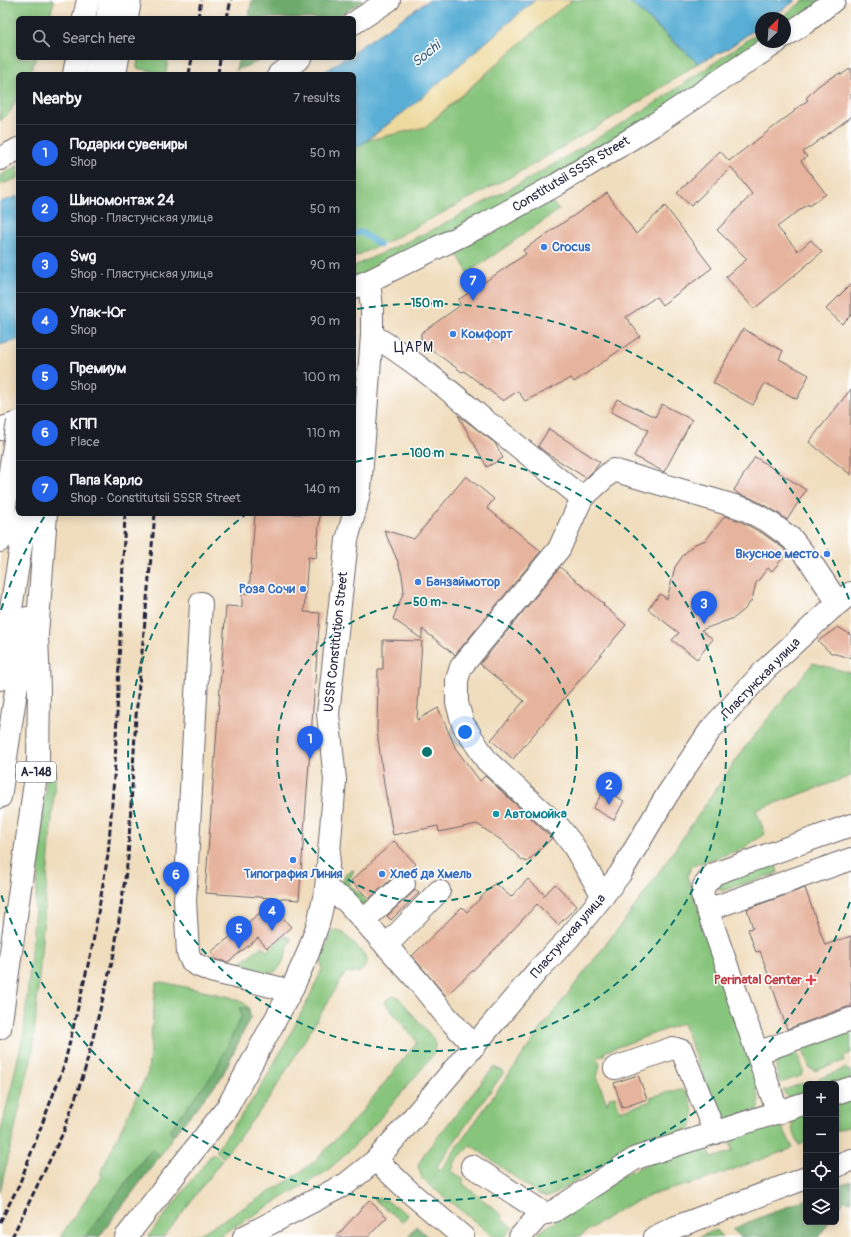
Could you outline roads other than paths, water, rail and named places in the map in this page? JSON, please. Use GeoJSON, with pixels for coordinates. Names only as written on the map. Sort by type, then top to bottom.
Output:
{"type":"FeatureCollection","features":[{"type":"Feature","properties":{"kind":"main road"},"geometry":{"type":"LineString","coordinates":[[84,16],[88,0]]}},
{"type":"Feature","properties":{"kind":"main road"},"geometry":{"type":"LineString","coordinates":[[107,16],[110,0]]}},
{"type":"Feature","properties":{"kind":"main road"},"geometry":{"type":"LineString","coordinates":[[127,16],[130,0]]}},
{"type":"Feature","properties":{"kind":"main road"},"geometry":{"type":"LineString","coordinates":[[356,22],[389,0]]}},
{"type":"Feature","properties":{"kind":"main road"},"geometry":{"type":"LineString","coordinates":[[791,32],[834,0]]}},
{"type":"Feature","properties":{"kind":"main road","name":"Constitutsii SSSR Street"},"geometry":{"type":"LineString","coordinates":[[361,284],[487,223],[556,185],[652,126],[768,48]]}},
{"type":"Feature","properties":{"kind":"main road"},"geometry":{"type":"LineString","coordinates":[[74,72],[77,60]]}},
{"type":"Feature","properties":{"kind":"main road"},"geometry":{"type":"LineString","coordinates":[[96,72],[99,60]]}},
{"type":"Feature","properties":{"kind":"main road"},"geometry":{"type":"LineString","coordinates":[[115,72],[118,60]]}},
{"type":"Feature","properties":{"kind":"main road"},"geometry":{"type":"LineString","coordinates":[[281,72],[297,60]]}},
{"type":"Feature","properties":{"kind":"main road"},"geometry":{"type":"LineString","coordinates":[[0,159],[16,150]]}},
{"type":"Feature","properties":{"kind":"main road","name":"USSR Constitution Street"},"geometry":{"type":"LineString","coordinates":[[356,505],[360,489],[372,335],[372,304],[361,284]]}},
{"type":"Feature","properties":{"kind":"main road"},"geometry":{"type":"LineString","coordinates":[[372,335],[427,373],[582,498]]}},
{"type":"Feature","properties":{"kind":"main road"},"geometry":{"type":"LineString","coordinates":[[0,429],[16,423]]}},
{"type":"Feature","properties":{"kind":"main road"},"geometry":{"type":"LineString","coordinates":[[0,541],[16,434]]}},
{"type":"Feature","properties":{"kind":"main road"},"geometry":{"type":"LineString","coordinates":[[0,498],[11,464]]}},
{"type":"Feature","properties":{"kind":"main road"},"geometry":{"type":"LineString","coordinates":[[604,896],[573,845],[559,827],[487,761],[463,724],[457,703],[457,680],[461,667],[558,549],[582,498],[613,470],[745,509],[769,522],[792,539],[812,564],[844,598]]}},
{"type":"Feature","properties":{"kind":"main road"},"geometry":{"type":"LineString","coordinates":[[0,679],[26,516]]}},
{"type":"Feature","properties":{"kind":"main road","name":"А-148"},"geometry":{"type":"LineString","coordinates":[[0,797],[42,516]]}},
{"type":"Feature","properties":{"kind":"main road","name":"А-148"},"geometry":{"type":"LineString","coordinates":[[0,1028],[38,762],[39,690],[37,635],[46,516]]}},
{"type":"Feature","properties":{"kind":"main road","name":"USSR Constitution Street"},"geometry":{"type":"LineString","coordinates":[[126,1237],[227,1108],[291,992],[308,953],[318,924],[326,889],[335,780],[328,714],[347,540],[353,516]]}},
{"type":"Feature","properties":{"kind":"main road","name":"Пластунская улица"},"geometry":{"type":"LineString","coordinates":[[244,1237],[346,1184],[376,1160],[539,969],[568,939],[604,896],[620,874],[667,795],[712,730],[766,669],[844,598]]}},
{"type":"Feature","properties":{"kind":"main road"},"geometry":{"type":"LineString","coordinates":[[201,603],[185,900],[188,953],[191,960],[195,964],[211,971],[291,992]]}},
{"type":"Feature","properties":{"kind":"main road"},"geometry":{"type":"LineString","coordinates":[[778,1113],[702,894],[704,886],[714,874],[851,825]]}},
{"type":"Feature","properties":{"kind":"main road"},"geometry":{"type":"LineString","coordinates":[[708,910],[851,859]]}},
{"type":"Feature","properties":{"kind":"main road"},"geometry":{"type":"LineString","coordinates":[[364,920],[404,884]]}},
{"type":"Feature","properties":{"kind":"main road"},"geometry":{"type":"LineString","coordinates":[[326,889],[346,901],[364,920],[417,980],[447,1017],[474,1046]]}},
{"type":"Feature","properties":{"kind":"main road"},"geometry":{"type":"LineString","coordinates":[[386,946],[439,891]]}},
{"type":"Feature","properties":{"kind":"main road"},"geometry":{"type":"LineString","coordinates":[[757,1053],[851,1019]]}},
{"type":"Feature","properties":{"kind":"main road"},"geometry":{"type":"LineString","coordinates":[[615,1068],[673,1048],[682,1051],[714,1133]]}},
{"type":"Feature","properties":{"kind":"main road"},"geometry":{"type":"LineString","coordinates":[[839,1092],[851,1088]]}},
{"type":"Feature","properties":{"kind":"main road"},"geometry":{"type":"LineString","coordinates":[[472,1166],[542,1212],[547,1213],[554,1211],[636,1158],[803,1105]]}},
{"type":"Feature","properties":{"kind":"main road"},"geometry":{"type":"LineString","coordinates":[[376,1160],[413,1195],[463,1237]]}},
{"type":"Feature","properties":{"kind":"main road"},"geometry":{"type":"LineString","coordinates":[[839,1165],[851,1160]]}},
{"type":"Feature","properties":{"kind":"main road"},"geometry":{"type":"LineString","coordinates":[[655,1237],[676,1227],[803,1179]]}},
{"type":"Feature","properties":{"kind":"main road"},"geometry":{"type":"LineString","coordinates":[[520,1237],[542,1212]]}},
{"type":"Feature","properties":{"kind":"water","name":"Sochi"},"geometry":{"type":"Polygon","coordinates":[[[429,0],[535,0],[414,104],[356,148],[356,72],[325,72],[341,60],[356,60],[356,50],[429,0]]]}},
{"type":"Feature","properties":{"kind":"water"},"geometry":{"type":"Polygon","coordinates":[[[628,0],[796,0],[779,12],[755,12],[755,29],[727,49],[698,63],[628,0]]]}},
{"type":"Feature","properties":{"kind":"water"},"geometry":{"type":"Polygon","coordinates":[[[16,197],[16,341],[0,345],[0,202],[16,197]]]}},
{"type":"Feature","properties":{"kind":"waterway"},"geometry":{"type":"LineString","coordinates":[[356,233],[361,232],[380,245]]}},
{"type":"Feature","properties":{"kind":"railway"},"geometry":{"type":"LineString","coordinates":[[198,16],[201,0]]}},
{"type":"Feature","properties":{"kind":"railway"},"geometry":{"type":"LineString","coordinates":[[227,16],[231,0]]}},
{"type":"Feature","properties":{"kind":"railway"},"geometry":{"type":"LineString","coordinates":[[189,72],[192,60]]}},
{"type":"Feature","properties":{"kind":"railway"},"geometry":{"type":"LineString","coordinates":[[218,72],[220,60]]}},
{"type":"Feature","properties":{"kind":"railway"},"geometry":{"type":"LineString","coordinates":[[0,1222],[19,1185],[64,1066],[92,948],[108,855],[115,764],[125,516]]}},
{"type":"Feature","properties":{"kind":"railway"},"geometry":{"type":"LineString","coordinates":[[12,1237],[63,1133],[84,1073],[114,954],[128,858],[136,716],[155,516]]}},
{"type":"Feature","properties":{"kind":"place","name":"Crocus"},"geometry":{"type":"Point","coordinates":[544,247]}},
{"type":"Feature","properties":{"kind":"place","name":"Папа Карло"},"geometry":{"type":"Point","coordinates":[473,301]}},
{"type":"Feature","properties":{"kind":"place","name":"Комфорт"},"geometry":{"type":"Point","coordinates":[453,334]}},
{"type":"Feature","properties":{"kind":"place","name":"Вкусное место"},"geometry":{"type":"Point","coordinates":[827,554]}},
{"type":"Feature","properties":{"kind":"place","name":"Банзаймотор"},"geometry":{"type":"Point","coordinates":[418,582]}},
{"type":"Feature","properties":{"kind":"place","name":"Роза Сочи"},"geometry":{"type":"Point","coordinates":[303,589]}},
{"type":"Feature","properties":{"kind":"place","name":"Swg"},"geometry":{"type":"Point","coordinates":[704,624]}},
{"type":"Feature","properties":{"kind":"place","name":"Подарки сувениры"},"geometry":{"type":"Point","coordinates":[310,759]}},
{"type":"Feature","properties":{"kind":"place","name":"Шиномонтаж 24"},"geometry":{"type":"Point","coordinates":[609,805]}},
{"type":"Feature","properties":{"kind":"place","name":"Автомойка"},"geometry":{"type":"Point","coordinates":[496,814]}},
{"type":"Feature","properties":{"kind":"place","name":"Типография Линия"},"geometry":{"type":"Point","coordinates":[293,860]}},
{"type":"Feature","properties":{"kind":"place","name":"Хлеб да Хмель"},"geometry":{"type":"Point","coordinates":[382,874]}},
{"type":"Feature","properties":{"kind":"place","name":"КПП"},"geometry":{"type":"Point","coordinates":[176,895]}},
{"type":"Feature","properties":{"kind":"place","name":"Упак-Юг"},"geometry":{"type":"Point","coordinates":[272,931]}},
{"type":"Feature","properties":{"kind":"place","name":"Премиум"},"geometry":{"type":"Point","coordinates":[239,949]}},
{"type":"Feature","properties":{"kind":"place","name":"Perinatal Center"},"geometry":{"type":"Point","coordinates":[811,980]}},
{"type":"Feature","properties":{"kind":"district","name":"ЦАРМ"},"geometry":{"type":"Point","coordinates":[414,347]}}]}
